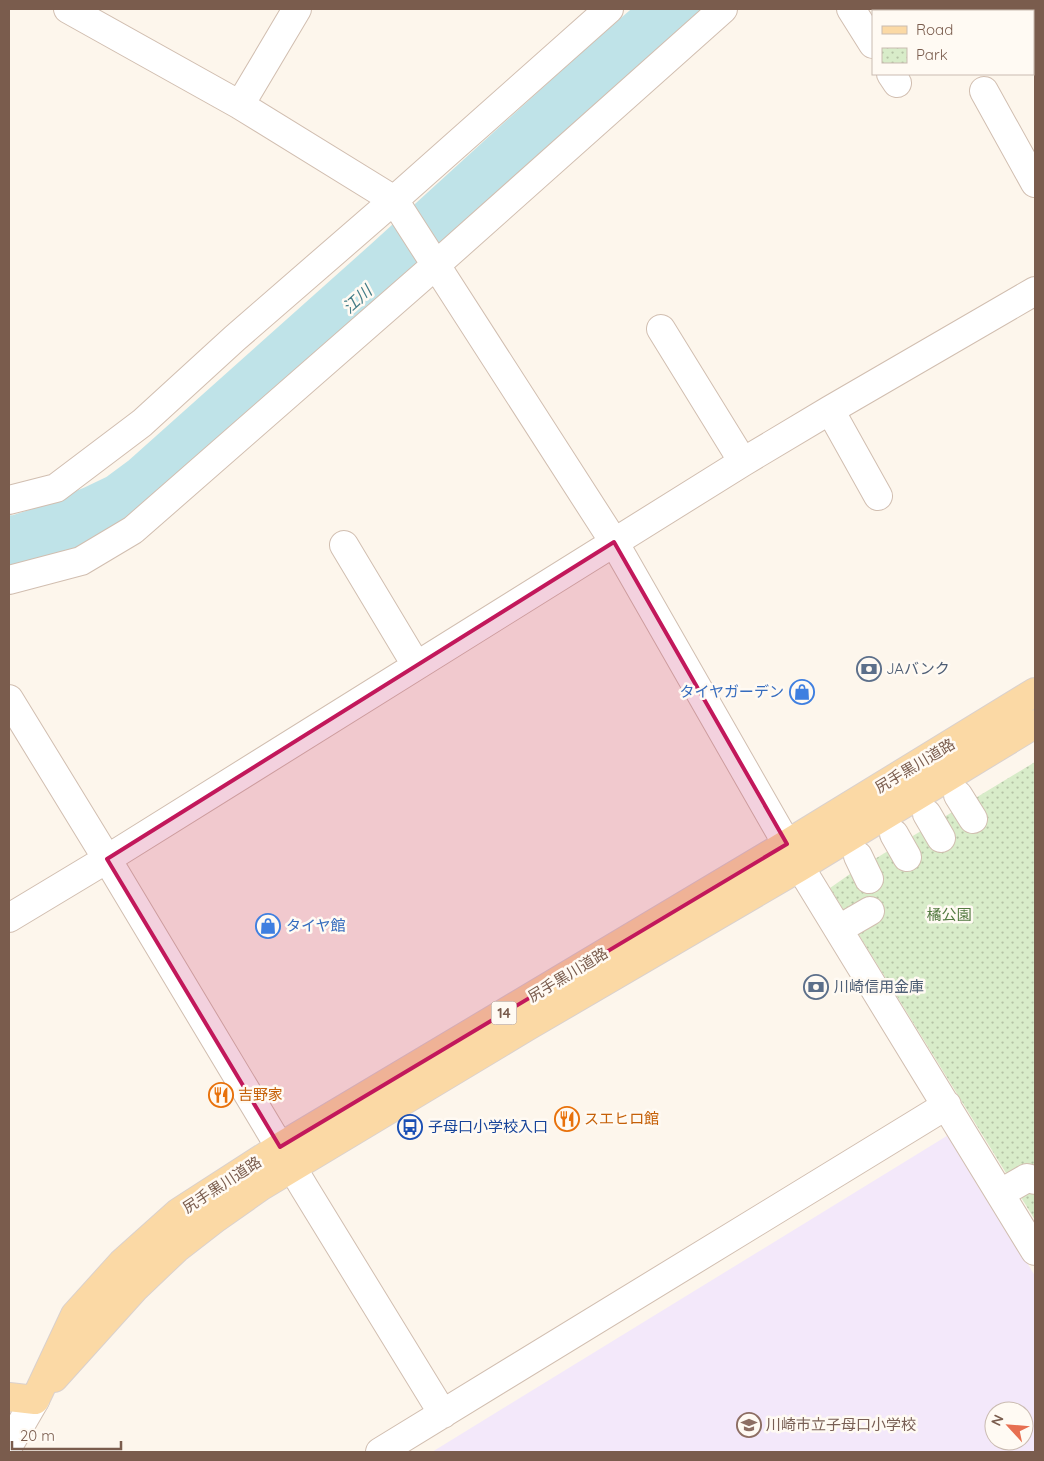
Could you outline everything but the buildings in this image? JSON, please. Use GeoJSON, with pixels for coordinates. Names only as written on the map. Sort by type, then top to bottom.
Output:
{"type":"FeatureCollection","features":[{"type":"Feature","properties":{"kind":"main road","name":"尻手黒川道路"},"geometry":{"type":"LineString","coordinates":[[286,1158],[787,844],[1035,692]]}},
{"type":"Feature","properties":{"kind":"main road","name":"尻手黒川道路"},"geometry":{"type":"LineString","coordinates":[[35,1400],[74,1314],[122,1263],[179,1212],[286,1158],[528,1026],[800,867],[1035,724]]}},
{"type":"Feature","properties":{"kind":"main road"},"geometry":{"type":"LineString","coordinates":[[9,1397],[35,1400]]}},
{"type":"Feature","properties":{"kind":"street"},"geometry":{"type":"LineString","coordinates":[[68,9],[240,105],[394,200],[437,264],[614,542],[800,867],[1035,1251]]}},
{"type":"Feature","properties":{"kind":"street"},"geometry":{"type":"LineString","coordinates":[[240,105],[297,9]]}},
{"type":"Feature","properties":{"kind":"street"},"geometry":{"type":"LineString","coordinates":[[9,500],[56,488],[142,422],[609,9]]}},
{"type":"Feature","properties":{"kind":"street"},"geometry":{"type":"LineString","coordinates":[[9,580],[81,561],[133,530],[437,264],[723,9]]}},
{"type":"Feature","properties":{"kind":"street"},"geometry":{"type":"LineString","coordinates":[[851,9],[872,42]]}},
{"type":"Feature","properties":{"kind":"street"},"geometry":{"type":"LineString","coordinates":[[984,91],[1035,183]]}},
{"type":"Feature","properties":{"kind":"street"},"geometry":{"type":"LineString","coordinates":[[9,918],[107,859],[743,462],[1035,290]]}},
{"type":"Feature","properties":{"kind":"street"},"geometry":{"type":"LineString","coordinates":[[661,329],[743,462]]}},
{"type":"Feature","properties":{"kind":"street"},"geometry":{"type":"LineString","coordinates":[[830,410],[878,496]]}},
{"type":"Feature","properties":{"kind":"street"},"geometry":{"type":"LineString","coordinates":[[344,545],[416,665]]}},
{"type":"Feature","properties":{"kind":"street"},"geometry":{"type":"LineString","coordinates":[[9,699],[443,1414]]}},
{"type":"Feature","properties":{"kind":"street"},"geometry":{"type":"LineString","coordinates":[[958,795],[973,819]]}},
{"type":"Feature","properties":{"kind":"street"},"geometry":{"type":"LineString","coordinates":[[927,814],[940,838]]}},
{"type":"Feature","properties":{"kind":"street"},"geometry":{"type":"LineString","coordinates":[[894,834],[907,857]]}},
{"type":"Feature","properties":{"kind":"street"},"geometry":{"type":"LineString","coordinates":[[839,929],[870,911]]}},
{"type":"Feature","properties":{"kind":"street"},"geometry":{"type":"LineString","coordinates":[[380,1452],[947,1105]]}},
{"type":"Feature","properties":{"kind":"street"},"geometry":{"type":"LineString","coordinates":[[1001,1193],[1026,1178],[1035,1180]]}},
{"type":"Feature","properties":{"kind":"street","name":"尻手黒川道路"},"geometry":{"type":"LineString","coordinates":[[9,1445],[35,1400]]}},
{"type":"Feature","properties":{"kind":"highlighted area"},"geometry":{"type":"Polygon","coordinates":[[[614,542],[787,844],[280,1147],[107,859],[614,542]]]}},
{"type":"Feature","properties":{"kind":"shaded area"},"geometry":{"type":"Polygon","coordinates":[[[950,1134],[1035,1276],[1035,1452],[432,1452],[950,1134]]]}},
{"type":"Feature","properties":{"kind":"green space","name":"橘公園"},"geometry":{"type":"Polygon","coordinates":[[[1035,762],[1035,1220],[830,888],[1035,762]]]}},
{"type":"Feature","properties":{"kind":"waterway","name":"江川"},"geometry":{"type":"LineString","coordinates":[[9,548],[20,547],[42,540],[98,517],[123,505],[150,485],[393,268],[608,72],[681,9]]}},
{"type":"Feature","properties":{"kind":"place","name":"JAバンク"},"geometry":{"type":"Point","coordinates":[869,669]}},
{"type":"Feature","properties":{"kind":"place","name":"タイヤガーデン"},"geometry":{"type":"Point","coordinates":[802,692]}},
{"type":"Feature","properties":{"kind":"place","name":"タイヤ館"},"geometry":{"type":"Point","coordinates":[268,926]}},
{"type":"Feature","properties":{"kind":"place","name":"川崎信用金庫"},"geometry":{"type":"Point","coordinates":[816,987]}},
{"type":"Feature","properties":{"kind":"place","name":"吉野家"},"geometry":{"type":"Point","coordinates":[221,1095]}},
{"type":"Feature","properties":{"kind":"place","name":"スエヒロ館"},"geometry":{"type":"Point","coordinates":[567,1119]}},
{"type":"Feature","properties":{"kind":"place","name":"子母口小学校入口"},"geometry":{"type":"Point","coordinates":[410,1127]}},
{"type":"Feature","properties":{"kind":"place","name":"川崎市立子母口小学校"},"geometry":{"type":"Point","coordinates":[749,1425]}}]}
